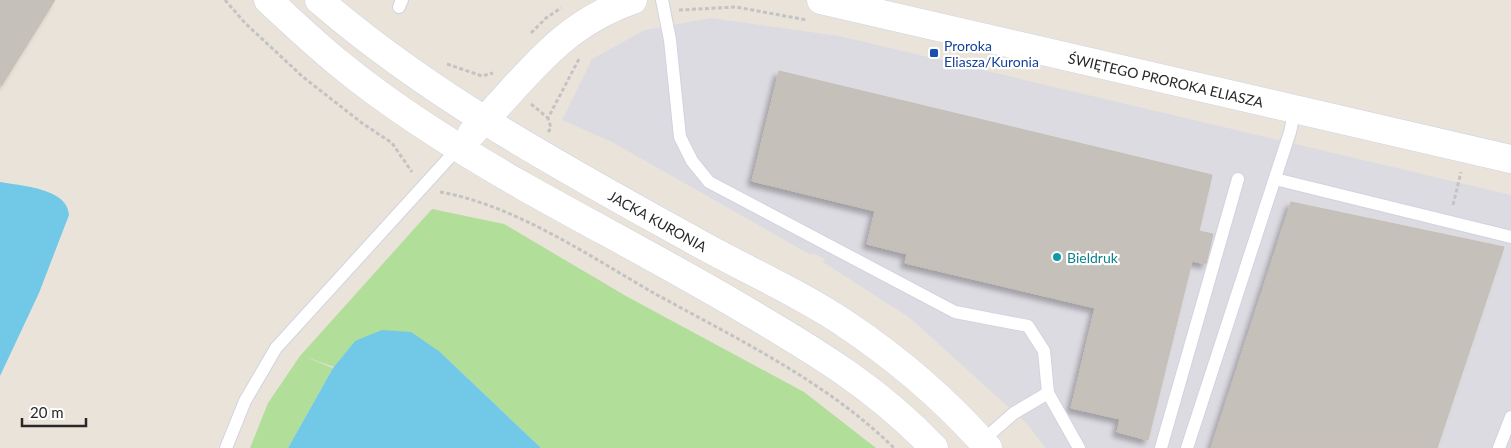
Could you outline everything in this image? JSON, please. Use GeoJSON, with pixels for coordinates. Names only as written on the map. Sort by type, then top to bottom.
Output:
{"type":"FeatureCollection","features":[{"type":"Feature","properties":{"kind":"main road"},"geometry":{"type":"LineString","coordinates":[[268,0],[340,65],[405,113],[520,184],[726,298],[811,349],[863,384],[897,411],[934,448]]}},
{"type":"Feature","properties":{"kind":"main road","name":"JACKA KURONIA"},"geometry":{"type":"LineString","coordinates":[[319,0],[347,24],[424,82],[692,240],[771,281],[844,323],[919,377],[962,419],[985,445]]}},
{"type":"Feature","properties":{"kind":"main road"},"geometry":{"type":"LineString","coordinates":[[459,147],[566,35],[595,17],[633,0]]}},
{"type":"Feature","properties":{"kind":"main road","name":"ŚWIĘTEGO PROROKA ELIASZA"},"geometry":{"type":"LineString","coordinates":[[821,0],[1511,159]]}},
{"type":"Feature","properties":{"kind":"lane"},"geometry":{"type":"LineString","coordinates":[[662,0],[670,40],[680,137],[692,161],[709,182],[955,312],[1028,326],[1044,351],[1048,393],[1079,448]]}},
{"type":"Feature","properties":{"kind":"lane"},"geometry":{"type":"LineString","coordinates":[[1187,448],[1275,179],[1295,109]]}},
{"type":"Feature","properties":{"kind":"lane"},"geometry":{"type":"LineString","coordinates":[[226,448],[245,401],[276,348],[459,147]]}},
{"type":"Feature","properties":{"kind":"lane"},"geometry":{"type":"LineString","coordinates":[[1161,448],[1238,179]]}},
{"type":"Feature","properties":{"kind":"lane"},"geometry":{"type":"LineString","coordinates":[[1275,179],[1511,237]]}},
{"type":"Feature","properties":{"kind":"lane"},"geometry":{"type":"LineString","coordinates":[[985,445],[1014,412],[1048,393]]}},
{"type":"Feature","properties":{"kind":"lane"},"geometry":{"type":"LineString","coordinates":[[1499,448],[1511,417]]}},
{"type":"Feature","properties":{"kind":"path"},"geometry":{"type":"LineString","coordinates":[[225,0],[245,23],[302,76],[392,143],[410,167],[415,179],[432,191],[506,210],[632,280],[814,386],[851,412],[894,448]]}},
{"type":"Feature","properties":{"kind":"path"},"geometry":{"type":"LineString","coordinates":[[1449,222],[1461,172]]}},
{"type":"Feature","properties":{"kind":"shaded area"},"geometry":{"type":"Polygon","coordinates":[[[711,18],[839,36],[1511,195],[1511,448],[1046,448],[1026,423],[910,318],[823,262],[825,259],[812,253],[811,255],[612,142],[562,120],[592,59],[645,30],[711,18]]]}},
{"type":"Feature","properties":{"kind":"green space"},"geometry":{"type":"Polygon","coordinates":[[[432,209],[504,224],[626,296],[804,392],[876,448],[541,448],[440,352],[355,341],[334,367],[303,356],[333,368],[288,448],[250,448],[268,403],[300,356],[432,209]]]}},
{"type":"Feature","properties":{"kind":"water"},"geometry":{"type":"Polygon","coordinates":[[[0,182],[31,187],[52,194],[61,199],[67,206],[69,215],[39,293],[0,376],[0,182]]]}},
{"type":"Feature","properties":{"kind":"water"},"geometry":{"type":"Polygon","coordinates":[[[382,330],[411,332],[440,352],[541,448],[288,448],[333,368],[355,341],[382,330]]]}},
{"type":"Feature","properties":{"kind":"building"},"geometry":{"type":"Polygon","coordinates":[[[0,0],[55,0],[2,85],[0,83],[0,0]]]}},
{"type":"Feature","properties":{"kind":"building","name":"Bieldruk"},"geometry":{"type":"Polygon","coordinates":[[[779,71],[1212,175],[1199,231],[1213,234],[1206,264],[1192,261],[1148,440],[1117,432],[1120,419],[1071,408],[1095,308],[905,263],[907,254],[867,244],[875,211],[752,181],[779,71]]]}},
{"type":"Feature","properties":{"kind":"building"},"geometry":{"type":"Polygon","coordinates":[[[1291,202],[1504,247],[1437,448],[1211,448],[1291,202]]]}},
{"type":"Feature","properties":{"kind":"place","name":"Proroka Eliasza/Kuronia"},"geometry":{"type":"Point","coordinates":[934,53]}},
{"type":"Feature","properties":{"kind":"place","name":"Bieldruk"},"geometry":{"type":"Point","coordinates":[1057,257]}}]}
